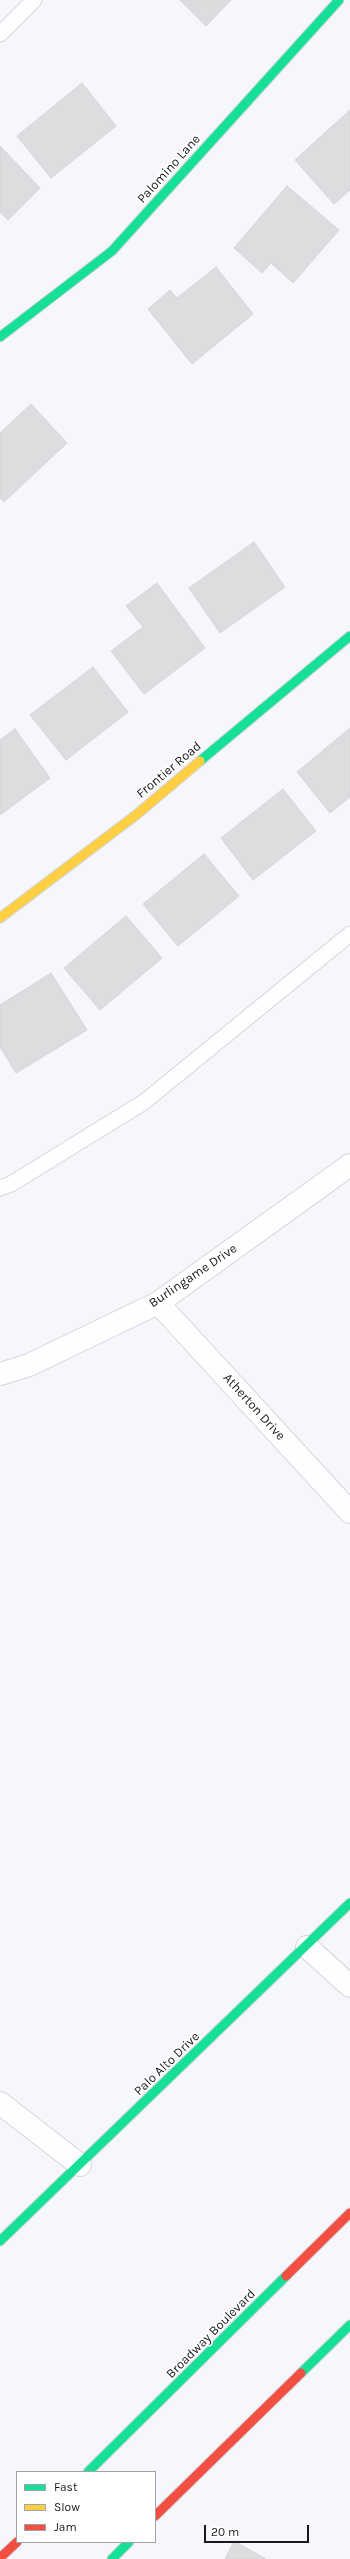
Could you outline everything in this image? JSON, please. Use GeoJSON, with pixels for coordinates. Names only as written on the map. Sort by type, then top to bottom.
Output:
{"type":"FeatureCollection","features":[{"type":"Feature","properties":{"kind":"street","name":"Palomino Lane"},"geometry":{"type":"LineString","coordinates":[[0,337],[112,251],[339,0]]}},
{"type":"Feature","properties":{"kind":"street","name":"Frontier Road"},"geometry":{"type":"LineString","coordinates":[[0,918],[136,815],[350,636]]}},
{"type":"Feature","properties":{"kind":"street","name":"Burlingame Drive"},"geometry":{"type":"LineString","coordinates":[[0,1374],[29,1365],[158,1303],[350,1165]]}},
{"type":"Feature","properties":{"kind":"street","name":"Atherton Drive"},"geometry":{"type":"LineString","coordinates":[[158,1303],[350,1512]]}},
{"type":"Feature","properties":{"kind":"street","name":"Palo Alto Drive"},"geometry":{"type":"LineString","coordinates":[[0,2241],[307,1947],[350,1903]]}},
{"type":"Feature","properties":{"kind":"street"},"geometry":{"type":"LineString","coordinates":[[307,1947],[350,1986]]}},
{"type":"Feature","properties":{"kind":"street"},"geometry":{"type":"LineString","coordinates":[[0,2103],[80,2165]]}},
{"type":"Feature","properties":{"kind":"street","name":"Broadway Boulevard"},"geometry":{"type":"LineString","coordinates":[[89,2471],[350,2212]]}},
{"type":"Feature","properties":{"kind":"street"},"geometry":{"type":"LineString","coordinates":[[156,2515],[350,2325]]}},
{"type":"Feature","properties":{"kind":"street"},"geometry":{"type":"LineString","coordinates":[[0,2558],[16,2543]]}},
{"type":"Feature","properties":{"kind":"street"},"geometry":{"type":"LineString","coordinates":[[112,2559],[128,2543]]}},
{"type":"Feature","properties":{"kind":"lane"},"geometry":{"type":"LineString","coordinates":[[0,34],[34,0]]}},
{"type":"Feature","properties":{"kind":"lane"},"geometry":{"type":"LineString","coordinates":[[0,1188],[12,1184],[144,1102],[350,934]]}},
{"type":"Feature","properties":{"kind":"building"},"geometry":{"type":"Polygon","coordinates":[[[180,0],[231,0],[206,26],[180,0]]]}},
{"type":"Feature","properties":{"kind":"building"},"geometry":{"type":"Polygon","coordinates":[[[82,83],[116,126],[51,178],[17,136],[82,83]]]}},
{"type":"Feature","properties":{"kind":"building"},"geometry":{"type":"Polygon","coordinates":[[[350,110],[350,190],[334,204],[295,160],[350,110]]]}},
{"type":"Feature","properties":{"kind":"building"},"geometry":{"type":"Polygon","coordinates":[[[0,146],[40,188],[8,220],[0,212],[0,146]]]}},
{"type":"Feature","properties":{"kind":"building"},"geometry":{"type":"Polygon","coordinates":[[[287,186],[339,230],[293,283],[271,263],[262,273],[234,248],[287,186]]]}},
{"type":"Feature","properties":{"kind":"building"},"geometry":{"type":"Polygon","coordinates":[[[216,267],[253,314],[192,364],[148,309],[170,290],[177,298],[216,267]]]}},
{"type":"Feature","properties":{"kind":"building"},"geometry":{"type":"Polygon","coordinates":[[[31,404],[67,443],[4,502],[0,498],[0,433],[31,404]]]}},
{"type":"Feature","properties":{"kind":"building"},"geometry":{"type":"Polygon","coordinates":[[[254,542],[285,587],[220,633],[189,588],[254,542]]]}},
{"type":"Feature","properties":{"kind":"building"},"geometry":{"type":"Polygon","coordinates":[[[157,583],[205,648],[144,694],[111,651],[143,627],[126,606],[157,583]]]}},
{"type":"Feature","properties":{"kind":"building"},"geometry":{"type":"Polygon","coordinates":[[[93,667],[128,712],[66,760],[30,715],[93,667]]]}},
{"type":"Feature","properties":{"kind":"building"},"geometry":{"type":"Polygon","coordinates":[[[350,728],[350,797],[330,813],[297,772],[350,728]]]}},
{"type":"Feature","properties":{"kind":"building"},"geometry":{"type":"Polygon","coordinates":[[[15,729],[50,778],[0,815],[0,740],[15,729]]]}},
{"type":"Feature","properties":{"kind":"building"},"geometry":{"type":"Polygon","coordinates":[[[283,789],[316,831],[253,880],[221,838],[283,789]]]}},
{"type":"Feature","properties":{"kind":"building"},"geometry":{"type":"Polygon","coordinates":[[[204,854],[239,896],[178,946],[143,904],[204,854]]]}},
{"type":"Feature","properties":{"kind":"building"},"geometry":{"type":"Polygon","coordinates":[[[126,916],[162,958],[100,1010],[64,968],[126,916]]]}},
{"type":"Feature","properties":{"kind":"building"},"geometry":{"type":"Polygon","coordinates":[[[51,973],[87,1030],[16,1073],[0,1047],[0,1005],[51,973]]]}},
{"type":"Feature","properties":{"kind":"building"},"geometry":{"type":"Polygon","coordinates":[[[234,2541],[266,2559],[225,2559],[234,2541]]]}},
{"type":"Feature","properties":{"kind":"traffic: fast"},"geometry":{"type":"LineString","coordinates":[[0,337],[112,251],[339,0]]}},
{"type":"Feature","properties":{"kind":"traffic: fast"},"geometry":{"type":"LineString","coordinates":[[200,761],[350,636]]}},
{"type":"Feature","properties":{"kind":"traffic: fast"},"geometry":{"type":"LineString","coordinates":[[0,2241],[350,1903]]}},
{"type":"Feature","properties":{"kind":"traffic: fast"},"geometry":{"type":"LineString","coordinates":[[89,2471],[286,2276]]}},
{"type":"Feature","properties":{"kind":"traffic: fast"},"geometry":{"type":"LineString","coordinates":[[301,2373],[350,2325]]}},
{"type":"Feature","properties":{"kind":"traffic: fast"},"geometry":{"type":"LineString","coordinates":[[112,2559],[128,2543]]}},
{"type":"Feature","properties":{"kind":"traffic: slow"},"geometry":{"type":"LineString","coordinates":[[0,918],[136,815],[200,761]]}},
{"type":"Feature","properties":{"kind":"traffic: jam"},"geometry":{"type":"LineString","coordinates":[[286,2276],[350,2213]]}},
{"type":"Feature","properties":{"kind":"traffic: jam"},"geometry":{"type":"LineString","coordinates":[[156,2515],[301,2373]]}},
{"type":"Feature","properties":{"kind":"traffic: jam"},"geometry":{"type":"LineString","coordinates":[[0,2558],[16,2543]]}}]}
